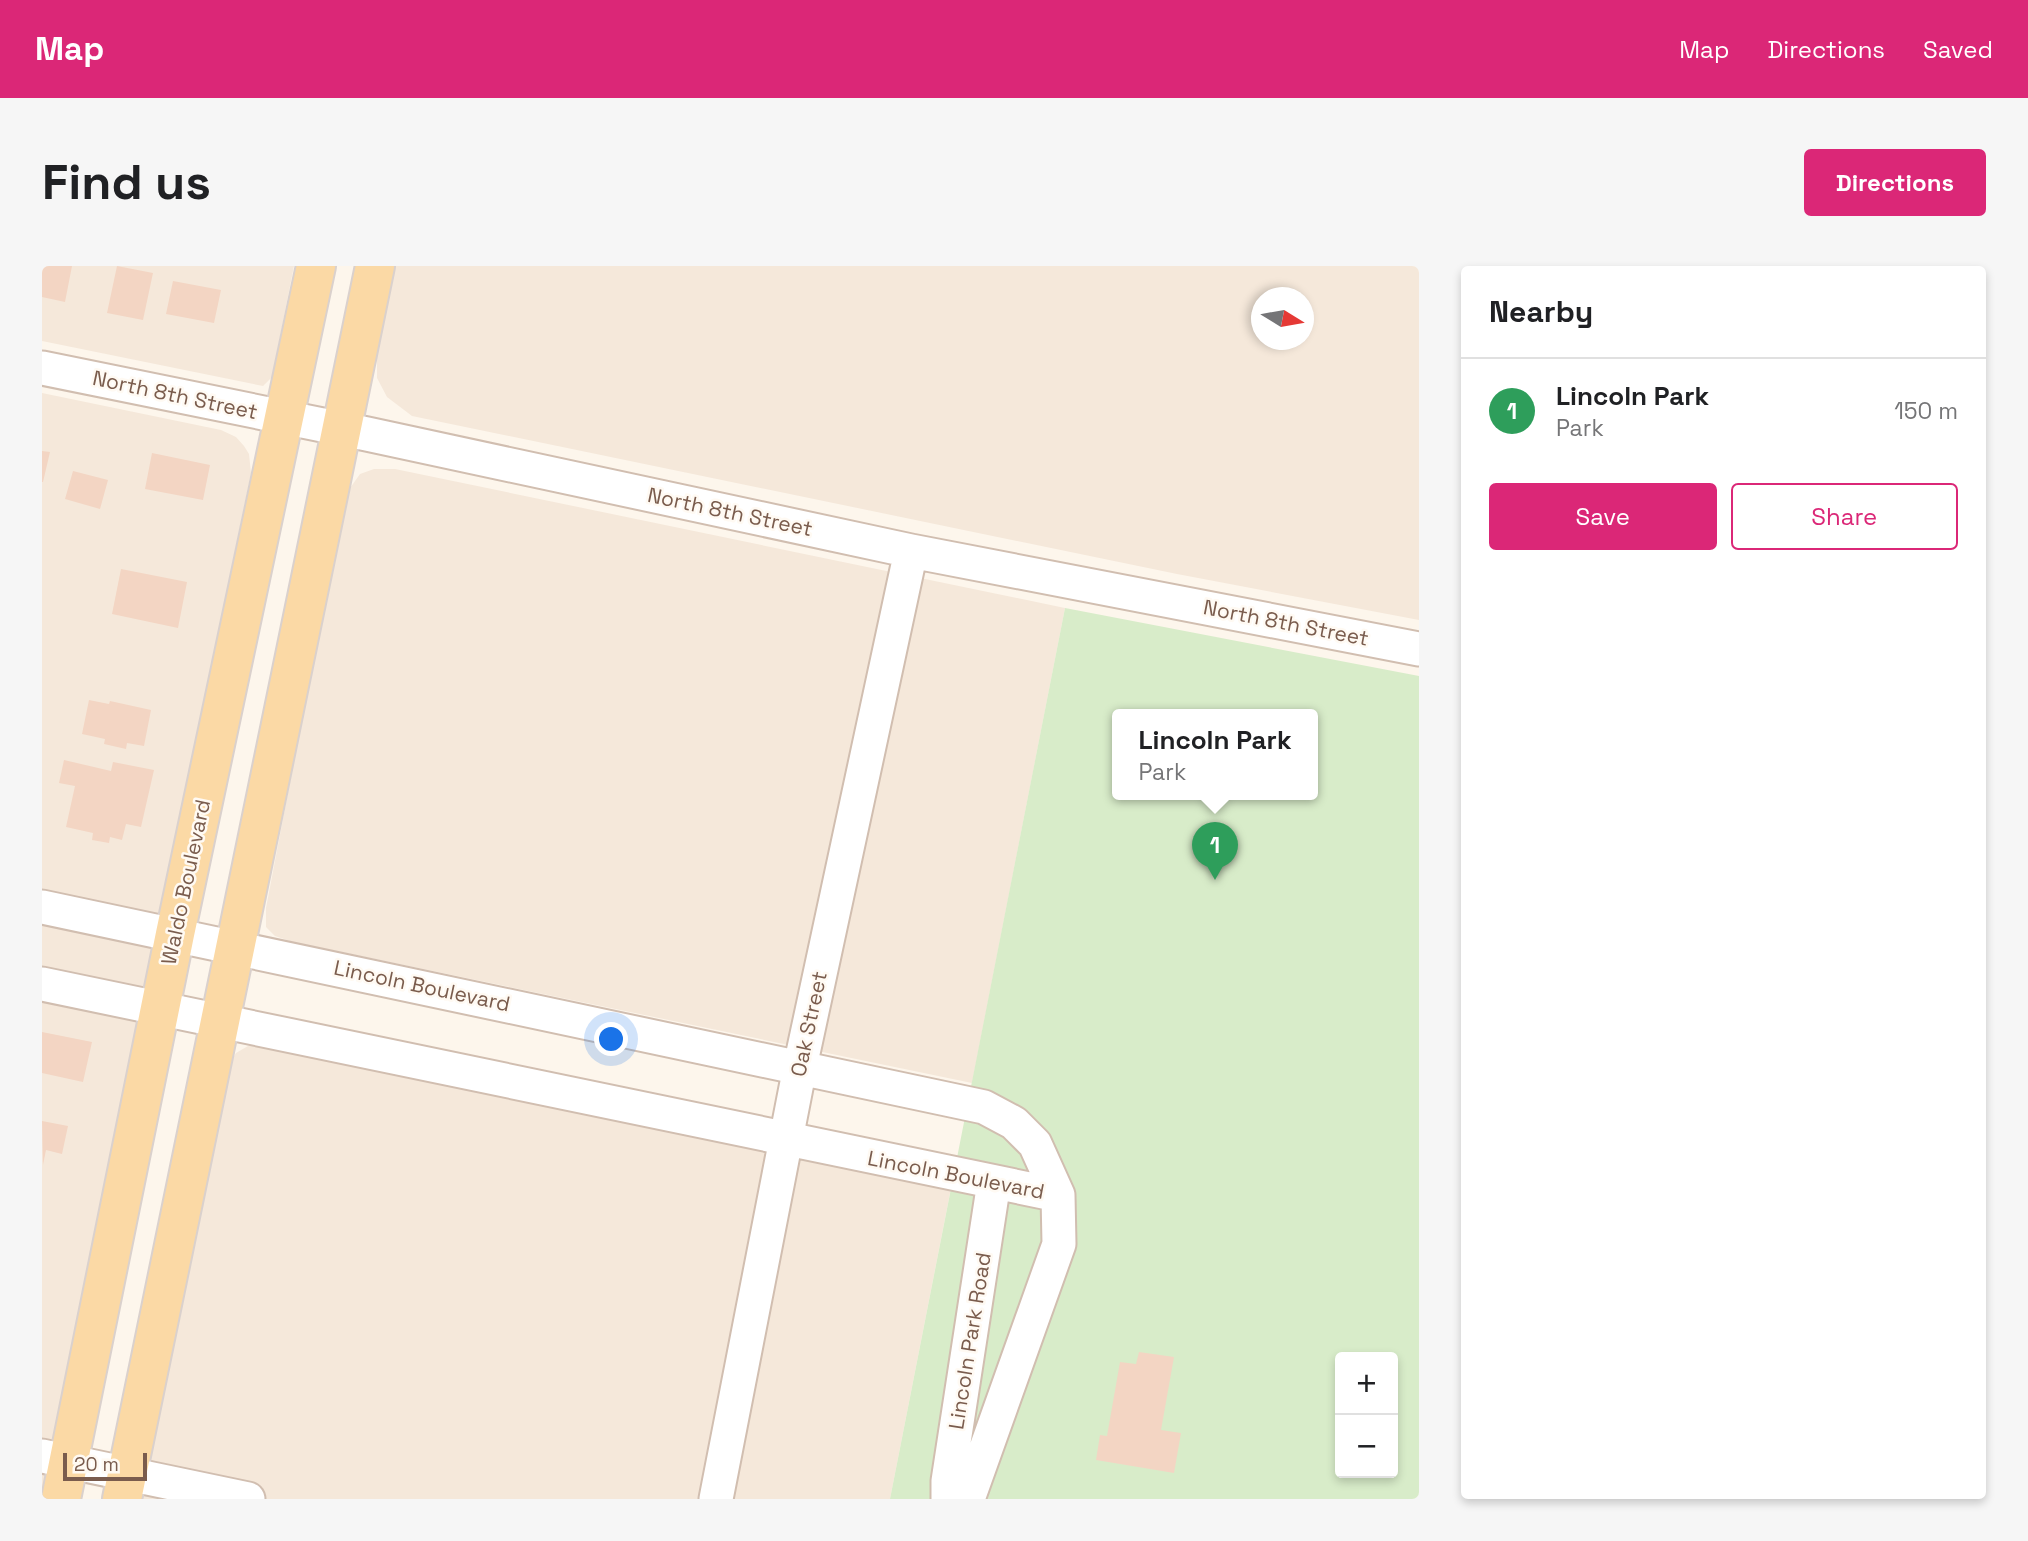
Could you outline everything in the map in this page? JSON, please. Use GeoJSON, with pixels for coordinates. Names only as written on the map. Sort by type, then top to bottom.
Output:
{"type":"FeatureCollection","features":[{"type":"Feature","properties":{"kind":"main road","name":"Waldo Boulevard"},"geometry":{"type":"LineString","coordinates":[[61,1499],[55,1459],[161,1008],[316,266]]}},
{"type":"Feature","properties":{"kind":"main road"},"geometry":{"type":"LineString","coordinates":[[125,1486],[375,266]]}},
{"type":"Feature","properties":{"kind":"street","name":"North 8th Street"},"geometry":{"type":"LineString","coordinates":[[42,368],[342,429],[911,551],[1419,649]]}},
{"type":"Feature","properties":{"kind":"street","name":"Oak Street"},"geometry":{"type":"LineString","coordinates":[[716,1499],[800,1067],[911,551]]}},
{"type":"Feature","properties":{"kind":"street","name":"Lincoln Boulevard"},"geometry":{"type":"LineString","coordinates":[[42,907],[984,1107],[1014,1123],[1035,1144],[1058,1195]]}},
{"type":"Feature","properties":{"kind":"street","name":"Lincoln Boulevard"},"geometry":{"type":"LineString","coordinates":[[42,984],[1058,1195]]}},
{"type":"Feature","properties":{"kind":"street","name":"Lincoln Park Road"},"geometry":{"type":"LineString","coordinates":[[948,1499],[948,1481],[994,1182]]}},
{"type":"Feature","properties":{"kind":"street","name":"Lincoln Park Road"},"geometry":{"type":"LineString","coordinates":[[968,1499],[1059,1244],[1058,1195]]}},
{"type":"Feature","properties":{"kind":"street"},"geometry":{"type":"LineString","coordinates":[[55,1459],[125,1486],[248,1499]]}},
{"type":"Feature","properties":{"kind":"shaded area"},"geometry":{"type":"Polygon","coordinates":[[[42,266],[294,266],[272,377],[263,386],[42,341],[42,266]]]}},
{"type":"Feature","properties":{"kind":"shaded area"},"geometry":{"type":"Polygon","coordinates":[[[395,266],[1419,266],[1419,620],[1177,574],[412,416],[387,397],[377,378],[377,356],[395,266]]]}},
{"type":"Feature","properties":{"kind":"shaded area"},"geometry":{"type":"Polygon","coordinates":[[[42,393],[221,430],[236,437],[244,446],[249,454],[251,473],[42,1492],[42,393]]]}},
{"type":"Feature","properties":{"kind":"shaded area"},"geometry":{"type":"Polygon","coordinates":[[[374,469],[395,469],[1065,608],[972,1083],[293,942],[275,936],[266,927],[266,908],[348,491],[360,474],[374,469]]]}},
{"type":"Feature","properties":{"kind":"shaded area"},"geometry":{"type":"Polygon","coordinates":[[[258,1044],[951,1188],[890,1499],[141,1499],[231,1061],[236,1053],[258,1044]]]}},
{"type":"Feature","properties":{"kind":"green space"},"geometry":{"type":"Polygon","coordinates":[[[1065,608],[1419,676],[1419,1499],[890,1499],[1065,608]]]}},
{"type":"Feature","properties":{"kind":"building"},"geometry":{"type":"Polygon","coordinates":[[[42,266],[72,266],[65,302],[42,297],[42,266]]]}},
{"type":"Feature","properties":{"kind":"building"},"geometry":{"type":"Polygon","coordinates":[[[117,266],[153,273],[143,320],[107,313],[117,266]]]}},
{"type":"Feature","properties":{"kind":"building"},"geometry":{"type":"Polygon","coordinates":[[[173,281],[221,290],[214,323],[166,314],[173,281]]]}},
{"type":"Feature","properties":{"kind":"building"},"geometry":{"type":"Polygon","coordinates":[[[42,451],[50,452],[43,482],[42,482],[42,451]]]}},
{"type":"Feature","properties":{"kind":"building"},"geometry":{"type":"Polygon","coordinates":[[[152,453],[210,465],[203,500],[145,489],[152,453]]]}},
{"type":"Feature","properties":{"kind":"building"},"geometry":{"type":"Polygon","coordinates":[[[73,471],[108,480],[100,509],[65,499],[73,471]]]}},
{"type":"Feature","properties":{"kind":"building"},"geometry":{"type":"Polygon","coordinates":[[[121,569],[187,582],[178,628],[112,614],[121,569]]]}},
{"type":"Feature","properties":{"kind":"building"},"geometry":{"type":"Polygon","coordinates":[[[89,700],[109,704],[110,701],[151,710],[144,746],[127,743],[126,749],[104,744],[105,739],[82,734],[89,700]]]}},
{"type":"Feature","properties":{"kind":"building"},"geometry":{"type":"Polygon","coordinates":[[[64,760],[111,771],[113,762],[154,770],[141,827],[126,824],[122,840],[110,837],[109,843],[92,840],[93,833],[66,827],[75,786],[59,783],[64,760]]]}},
{"type":"Feature","properties":{"kind":"building"},"geometry":{"type":"Polygon","coordinates":[[[42,1032],[92,1042],[83,1082],[42,1073],[42,1032]]]}},
{"type":"Feature","properties":{"kind":"building"},"geometry":{"type":"Polygon","coordinates":[[[42,1121],[68,1126],[62,1154],[46,1150],[43,1165],[42,1121]]]}},
{"type":"Feature","properties":{"kind":"building"},"geometry":{"type":"Polygon","coordinates":[[[1139,1352],[1174,1357],[1161,1430],[1181,1433],[1174,1473],[1096,1460],[1100,1435],[1107,1436],[1120,1362],[1136,1364],[1139,1352]]]}},
{"type":"Feature","properties":{"kind":"place","name":"Lincoln Park"},"geometry":{"type":"Point","coordinates":[1215,880]}}]}
